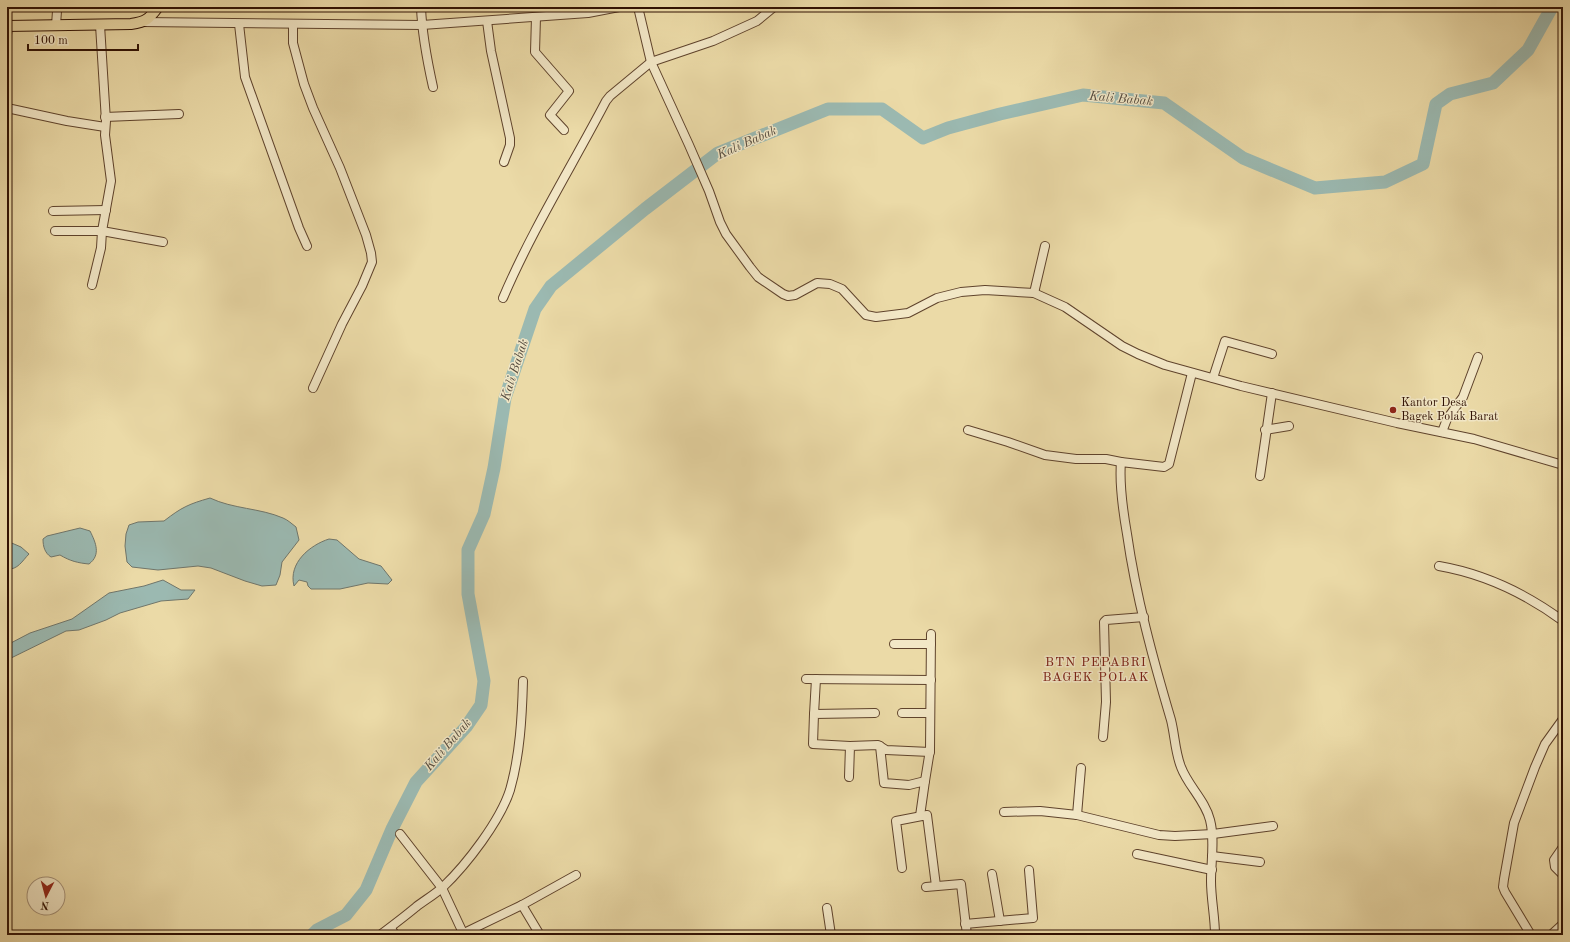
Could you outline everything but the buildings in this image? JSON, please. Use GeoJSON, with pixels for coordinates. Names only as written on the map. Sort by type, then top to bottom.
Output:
{"type":"FeatureCollection","features":[{"type":"Feature","properties":{"kind":"main road"},"geometry":{"type":"LineString","coordinates":[[7,29],[56,25],[100,26],[142,22],[149,18],[158,7]]}},
{"type":"Feature","properties":{"kind":"street"},"geometry":{"type":"LineString","coordinates":[[56,25],[57,11],[59,7]]}},
{"type":"Feature","properties":{"kind":"street"},"geometry":{"type":"LineString","coordinates":[[421,7],[425,50],[433,87]]}},
{"type":"Feature","properties":{"kind":"street"},"geometry":{"type":"LineString","coordinates":[[557,7],[559,16]]}},
{"type":"Feature","properties":{"kind":"street"},"geometry":{"type":"LineString","coordinates":[[142,22],[422,25],[559,16],[588,13],[619,7]]}},
{"type":"Feature","properties":{"kind":"street"},"geometry":{"type":"LineString","coordinates":[[639,7],[651,62],[709,191],[720,222],[740,255],[758,277],[786,295],[795,295],[817,283],[830,284],[842,289],[866,316],[876,317],[908,313],[936,298],[961,292],[985,290],[1034,293],[1065,307],[1122,346],[1165,365],[1241,386],[1272,392],[1397,424],[1474,439],[1563,465]]}},
{"type":"Feature","properties":{"kind":"street"},"geometry":{"type":"LineString","coordinates":[[503,298],[517,266],[610,96],[651,62],[713,41],[757,21],[774,7]]}},
{"type":"Feature","properties":{"kind":"street"},"geometry":{"type":"LineString","coordinates":[[536,17],[535,52],[569,91],[550,115],[564,130]]}},
{"type":"Feature","properties":{"kind":"street"},"geometry":{"type":"LineString","coordinates":[[487,21],[491,52],[510,138],[510,145],[504,162]]}},
{"type":"Feature","properties":{"kind":"street"},"geometry":{"type":"LineString","coordinates":[[239,24],[245,76],[296,221],[307,246]]}},
{"type":"Feature","properties":{"kind":"street"},"geometry":{"type":"LineString","coordinates":[[293,24],[293,43],[304,84],[355,206],[366,235],[372,262],[313,388]]}},
{"type":"Feature","properties":{"kind":"street"},"geometry":{"type":"LineString","coordinates":[[92,285],[100,255],[102,231],[111,181],[106,147],[100,26]]}},
{"type":"Feature","properties":{"kind":"street"},"geometry":{"type":"LineString","coordinates":[[7,108],[51,118],[105,127]]}},
{"type":"Feature","properties":{"kind":"street"},"geometry":{"type":"LineString","coordinates":[[105,116],[179,114]]}},
{"type":"Feature","properties":{"kind":"street"},"geometry":{"type":"LineString","coordinates":[[53,212],[106,210]]}},
{"type":"Feature","properties":{"kind":"street"},"geometry":{"type":"LineString","coordinates":[[55,231],[102,231],[163,242]]}},
{"type":"Feature","properties":{"kind":"street"},"geometry":{"type":"LineString","coordinates":[[1034,293],[1046,246]]}},
{"type":"Feature","properties":{"kind":"street"},"geometry":{"type":"LineString","coordinates":[[1213,378],[1225,341],[1272,354]]}},
{"type":"Feature","properties":{"kind":"street"},"geometry":{"type":"LineString","coordinates":[[1442,432],[1447,419],[1463,397],[1478,357]]}},
{"type":"Feature","properties":{"kind":"street"},"geometry":{"type":"LineString","coordinates":[[968,430],[1045,455],[1076,459],[1106,459],[1164,467],[1169,464],[1192,373]]}},
{"type":"Feature","properties":{"kind":"street"},"geometry":{"type":"LineString","coordinates":[[1260,476],[1272,392]]}},
{"type":"Feature","properties":{"kind":"street"},"geometry":{"type":"LineString","coordinates":[[1266,430],[1289,426]]}},
{"type":"Feature","properties":{"kind":"street"},"geometry":{"type":"LineString","coordinates":[[1121,462],[1120,476],[1131,565],[1173,728],[1176,750],[1181,768],[1208,813],[1213,834],[1211,882],[1215,935]]}},
{"type":"Feature","properties":{"kind":"street"},"geometry":{"type":"LineString","coordinates":[[1438,566],[1470,572],[1509,587],[1536,601],[1563,621]]}},
{"type":"Feature","properties":{"kind":"street"},"geometry":{"type":"LineString","coordinates":[[1103,737],[1106,702],[1104,622],[1106,620],[1144,617]]}},
{"type":"Feature","properties":{"kind":"street"},"geometry":{"type":"LineString","coordinates":[[920,816],[930,752],[931,634]]}},
{"type":"Feature","properties":{"kind":"street"},"geometry":{"type":"LineString","coordinates":[[894,644],[931,644]]}},
{"type":"Feature","properties":{"kind":"street"},"geometry":{"type":"LineString","coordinates":[[806,679],[931,680]]}},
{"type":"Feature","properties":{"kind":"street"},"geometry":{"type":"LineString","coordinates":[[816,679],[813,744],[880,746],[886,750],[930,752]]}},
{"type":"Feature","properties":{"kind":"street"},"geometry":{"type":"LineString","coordinates":[[380,935],[392,931],[442,888],[458,871],[490,830],[509,791],[521,730],[523,681]]}},
{"type":"Feature","properties":{"kind":"street"},"geometry":{"type":"LineString","coordinates":[[814,714],[875,713]]}},
{"type":"Feature","properties":{"kind":"street"},"geometry":{"type":"LineString","coordinates":[[902,713],[930,713]]}},
{"type":"Feature","properties":{"kind":"street"},"geometry":{"type":"LineString","coordinates":[[1531,935],[1505,892],[1503,884],[1514,823],[1545,744],[1563,719]]}},
{"type":"Feature","properties":{"kind":"street"},"geometry":{"type":"LineString","coordinates":[[849,777],[850,746]]}},
{"type":"Feature","properties":{"kind":"street"},"geometry":{"type":"LineString","coordinates":[[880,746],[884,783],[909,785],[925,781]]}},
{"type":"Feature","properties":{"kind":"street"},"geometry":{"type":"LineString","coordinates":[[1077,815],[1081,768]]}},
{"type":"Feature","properties":{"kind":"street"},"geometry":{"type":"LineString","coordinates":[[1004,812],[1040,812],[1077,815],[1167,836],[1213,834],[1273,826]]}},
{"type":"Feature","properties":{"kind":"street"},"geometry":{"type":"LineString","coordinates":[[902,868],[896,821],[927,815],[936,886]]}},
{"type":"Feature","properties":{"kind":"street"},"geometry":{"type":"LineString","coordinates":[[400,834],[442,888],[464,934],[522,905],[576,875]]}},
{"type":"Feature","properties":{"kind":"street"},"geometry":{"type":"LineString","coordinates":[[1563,847],[1554,860],[1555,867],[1563,875]]}},
{"type":"Feature","properties":{"kind":"street"},"geometry":{"type":"LineString","coordinates":[[1137,854],[1212,870]]}},
{"type":"Feature","properties":{"kind":"street"},"geometry":{"type":"LineString","coordinates":[[1212,856],[1260,862]]}},
{"type":"Feature","properties":{"kind":"street"},"geometry":{"type":"LineString","coordinates":[[965,924],[1033,918],[1029,870]]}},
{"type":"Feature","properties":{"kind":"street"},"geometry":{"type":"LineString","coordinates":[[992,874],[1000,921]]}},
{"type":"Feature","properties":{"kind":"street"},"geometry":{"type":"LineString","coordinates":[[926,887],[961,884],[966,935]]}},
{"type":"Feature","properties":{"kind":"street"},"geometry":{"type":"LineString","coordinates":[[522,905],[540,935]]}},
{"type":"Feature","properties":{"kind":"street"},"geometry":{"type":"LineString","coordinates":[[827,908],[831,935]]}},
{"type":"Feature","properties":{"kind":"street"},"geometry":{"type":"LineString","coordinates":[[1551,935],[1563,924]]}},
{"type":"Feature","properties":{"kind":"water"},"geometry":{"type":"Polygon","coordinates":[[[210,498],[219,502],[274,515],[285,519],[296,527],[299,540],[282,562],[280,575],[276,585],[262,586],[211,568],[198,566],[158,570],[132,567],[127,562],[125,546],[126,534],[129,525],[138,522],[164,521],[186,506],[210,498]]]}},
{"type":"Feature","properties":{"kind":"water"},"geometry":{"type":"Polygon","coordinates":[[[80,528],[90,531],[95,544],[95,557],[89,564],[67,559],[60,555],[51,557],[47,554],[43,539],[47,536],[80,528]]]}},
{"type":"Feature","properties":{"kind":"water"},"geometry":{"type":"Polygon","coordinates":[[[329,539],[337,540],[359,559],[381,566],[392,580],[388,584],[368,583],[340,589],[311,589],[307,582],[299,580],[294,586],[294,570],[302,556],[308,550],[329,539]]]}},
{"type":"Feature","properties":{"kind":"water"},"geometry":{"type":"Polygon","coordinates":[[[7,541],[21,547],[29,554],[20,564],[11,569],[7,569],[7,541]]]}},
{"type":"Feature","properties":{"kind":"water"},"geometry":{"type":"Polygon","coordinates":[[[163,580],[181,590],[195,590],[188,599],[161,601],[120,613],[79,630],[66,631],[7,660],[7,645],[30,633],[72,619],[109,593],[144,586],[163,580]]]}},
{"type":"Feature","properties":{"kind":"waterway","name":"Kali Babak"},"geometry":{"type":"LineString","coordinates":[[312,935],[317,930],[346,915],[366,890],[392,829],[416,782],[466,727],[481,705],[484,681],[468,594],[468,550],[484,514],[494,468],[505,398],[535,309],[551,286],[645,209],[718,153],[828,109],[882,109],[923,138],[948,128],[1000,114],[1083,95],[1164,103],[1243,158],[1315,188],[1385,182],[1423,164],[1436,104],[1450,94],[1493,83],[1528,50],[1552,7]]}},
{"type":"Feature","properties":{"kind":"place","name":"Kantor Desa Bagek Polak Barat"},"geometry":{"type":"Point","coordinates":[1393,410]}},
{"type":"Feature","properties":{"kind":"district","name":"BTN PEPABRI BAGEK POLAK"},"geometry":{"type":"Point","coordinates":[1096,670]}}]}
